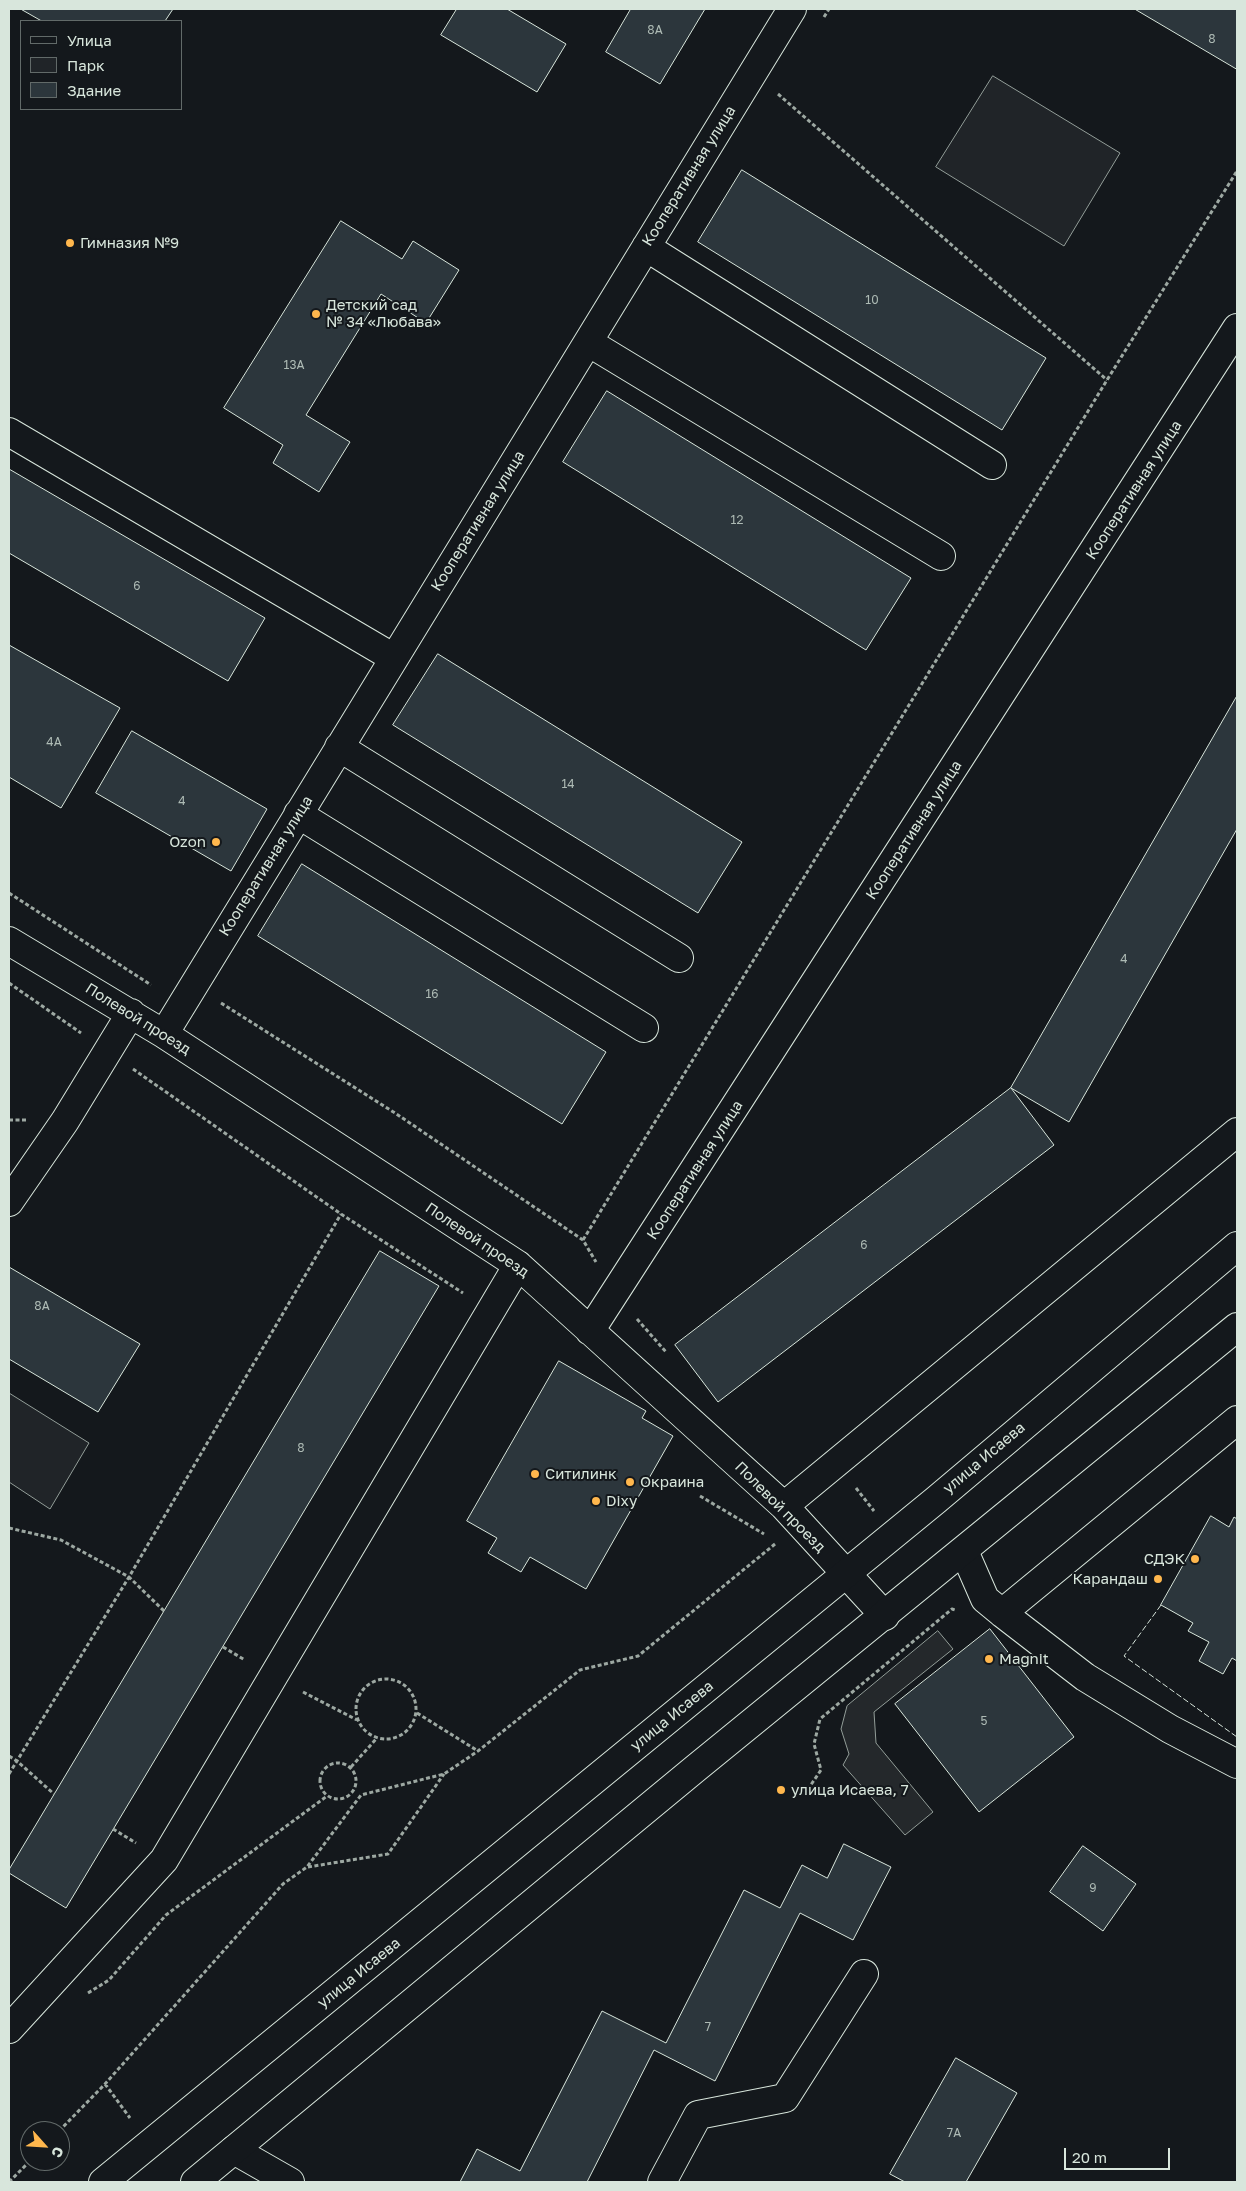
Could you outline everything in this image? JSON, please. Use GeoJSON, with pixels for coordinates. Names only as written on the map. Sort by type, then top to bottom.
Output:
{"type":"FeatureCollection","features":[{"type":"Feature","properties":{"kind":"street","name":"Кооперативная улица"},"geometry":{"type":"LineString","coordinates":[[164,1034],[792,9]]}},
{"type":"Feature","properties":{"kind":"street"},"geometry":{"type":"LineString","coordinates":[[646,247],[992,465]]}},
{"type":"Feature","properties":{"kind":"street","name":"Кооперативная улица"},"geometry":{"type":"LineString","coordinates":[[590,1331],[1237,328]]}},
{"type":"Feature","properties":{"kind":"street"},"geometry":{"type":"LineString","coordinates":[[588,342],[941,556]]}},
{"type":"Feature","properties":{"kind":"street"},"geometry":{"type":"LineString","coordinates":[[9,432],[394,658]]}},
{"type":"Feature","properties":{"kind":"street"},"geometry":{"type":"LineString","coordinates":[[339,747],[679,958]]}},
{"type":"Feature","properties":{"kind":"street"},"geometry":{"type":"LineString","coordinates":[[298,814],[644,1028]]}},
{"type":"Feature","properties":{"kind":"street","name":"Полевой проезд"},"geometry":{"type":"LineString","coordinates":[[9,941],[131,1013],[518,1264],[784,1506],[885,1616]]}},
{"type":"Feature","properties":{"kind":"street"},"geometry":{"type":"LineString","coordinates":[[9,1202],[65,1121],[131,1013]]}},
{"type":"Feature","properties":{"kind":"street"},"geometry":{"type":"LineString","coordinates":[[784,1506],[1237,1132]]}},
{"type":"Feature","properties":{"kind":"street","name":"улица Исаева"},"geometry":{"type":"LineString","coordinates":[[103,2182],[845,1574],[1237,1246]]}},
{"type":"Feature","properties":{"kind":"street"},"geometry":{"type":"LineString","coordinates":[[9,2029],[164,1860],[518,1264]]}},
{"type":"Feature","properties":{"kind":"street"},"geometry":{"type":"LineString","coordinates":[[195,2182],[696,1768],[885,1616],[1237,1327]]}},
{"type":"Feature","properties":{"kind":"street"},"geometry":{"type":"LineString","coordinates":[[1002,1613],[1237,1420]]}},
{"type":"Feature","properties":{"kind":"street"},"geometry":{"type":"LineString","coordinates":[[964,1551],[985,1599],[1002,1613],[1085,1677],[1170,1729],[1237,1764]]}},
{"type":"Feature","properties":{"kind":"street"},"geometry":{"type":"LineString","coordinates":[[662,2182],[698,2115],[785,2098],[864,1974]]}},
{"type":"Feature","properties":{"kind":"street"},"geometry":{"type":"LineString","coordinates":[[234,2150],[290,2182]]}},
{"type":"Feature","properties":{"kind":"path"},"geometry":{"type":"LineString","coordinates":[[819,26],[829,9]]}},
{"type":"Feature","properties":{"kind":"path"},"geometry":{"type":"LineString","coordinates":[[749,79],[777,93],[1107,380]]}},
{"type":"Feature","properties":{"kind":"path"},"geometry":{"type":"LineString","coordinates":[[772,102],[782,85]]}},
{"type":"Feature","properties":{"kind":"path"},"geometry":{"type":"LineString","coordinates":[[584,1240],[1107,380],[1237,171]]}},
{"type":"Feature","properties":{"kind":"path"},"geometry":{"type":"LineString","coordinates":[[9,893],[181,1004],[212,997],[395,1113],[584,1240],[615,1294],[670,1357]]}},
{"type":"Feature","properties":{"kind":"path"},"geometry":{"type":"LineString","coordinates":[[9,983],[341,1214],[491,1311]]}},
{"type":"Feature","properties":{"kind":"path"},"geometry":{"type":"LineString","coordinates":[[9,1774],[129,1577],[341,1214]]}},
{"type":"Feature","properties":{"kind":"path"},"geometry":{"type":"LineString","coordinates":[[69,2121],[105,2084],[282,1884],[307,1867],[361,1794],[444,1774],[478,1751],[580,1670],[638,1656],[777,1542],[700,1496]]}},
{"type":"Feature","properties":{"kind":"path"},"geometry":{"type":"LineString","coordinates":[[9,1528],[61,1540],[129,1577],[164,1611]]}},
{"type":"Feature","properties":{"kind":"path"},"geometry":{"type":"LineString","coordinates":[[804,1795],[821,1770],[814,1744],[820,1719],[952,1609],[960,1613]]}},
{"type":"Feature","properties":{"kind":"path"},"geometry":{"type":"LineString","coordinates":[[387,1679],[402,1684],[412,1694],[416,1703],[417,1713],[414,1722],[403,1735],[395,1739],[377,1738],[362,1728],[356,1711],[357,1702],[368,1685],[377,1680],[387,1679]]}},
{"type":"Feature","properties":{"kind":"path"},"geometry":{"type":"LineString","coordinates":[[417,1713],[478,1751]]}},
{"type":"Feature","properties":{"kind":"path"},"geometry":{"type":"LineString","coordinates":[[351,1767],[377,1738]]}},
{"type":"Feature","properties":{"kind":"path"},"geometry":{"type":"LineString","coordinates":[[9,1756],[17,1760],[54,1794]]}},
{"type":"Feature","properties":{"kind":"path"},"geometry":{"type":"LineString","coordinates":[[340,1762],[351,1767],[357,1778],[354,1790],[345,1798],[333,1799],[327,1796],[320,1786],[321,1774],[324,1769],[329,1765],[340,1762]]}},
{"type":"Feature","properties":{"kind":"path"},"geometry":{"type":"LineString","coordinates":[[307,1867],[388,1854],[444,1774]]}},
{"type":"Feature","properties":{"kind":"path"},"geometry":{"type":"LineString","coordinates":[[84,1996],[109,1980],[166,1914],[327,1796]]}},
{"type":"Feature","properties":{"kind":"path"},"geometry":{"type":"LineString","coordinates":[[9,2182],[20,2171]]}},
{"type":"Feature","properties":{"kind":"green space"},"geometry":{"type":"Polygon","coordinates":[[[993,76],[1120,153],[1064,246],[936,167],[993,76]]]}},
{"type":"Feature","properties":{"kind":"green space"},"geometry":{"type":"Polygon","coordinates":[[[9,1393],[89,1443],[50,1509],[9,1482],[9,1393]]]}},
{"type":"Feature","properties":{"kind":"shaded area"},"geometry":{"type":"Polygon","coordinates":[[[938,1631],[953,1649],[874,1712],[876,1743],[933,1812],[905,1835],[843,1765],[849,1754],[841,1729],[847,1706],[938,1631]]]}},
{"type":"Feature","properties":{"kind":"building"},"geometry":{"type":"Polygon","coordinates":[[[21,9],[173,9],[166,20],[40,20],[21,9]]]}},
{"type":"Feature","properties":{"kind":"building"},"geometry":{"type":"Polygon","coordinates":[[[457,9],[507,9],[566,44],[537,92],[441,35],[457,9]]]}},
{"type":"Feature","properties":{"kind":"building"},"geometry":{"type":"Polygon","coordinates":[[[631,9],[705,9],[660,84],[606,52],[631,9]]]}},
{"type":"Feature","properties":{"kind":"building"},"geometry":{"type":"Polygon","coordinates":[[[1135,9],[1237,9],[1237,69],[1135,9]]]}},
{"type":"Feature","properties":{"kind":"building"},"geometry":{"type":"Polygon","coordinates":[[[742,170],[1046,358],[1002,430],[698,242],[742,170]]]}},
{"type":"Feature","properties":{"kind":"building"},"geometry":{"type":"Polygon","coordinates":[[[341,221],[402,259],[413,241],[459,270],[426,323],[381,294],[306,415],[350,442],[319,492],[273,463],[283,445],[224,408],[341,221]]]}},
{"type":"Feature","properties":{"kind":"building"},"geometry":{"type":"Polygon","coordinates":[[[607,391],[911,578],[866,650],[563,462],[607,391]]]}},
{"type":"Feature","properties":{"kind":"building"},"geometry":{"type":"Polygon","coordinates":[[[9,469],[265,618],[228,681],[9,553],[9,469]]]}},
{"type":"Feature","properties":{"kind":"building"},"geometry":{"type":"Polygon","coordinates":[[[9,645],[120,708],[61,808],[9,777],[9,645]]]}},
{"type":"Feature","properties":{"kind":"building"},"geometry":{"type":"Polygon","coordinates":[[[438,654],[742,842],[698,913],[393,725],[438,654]]]}},
{"type":"Feature","properties":{"kind":"building"},"geometry":{"type":"Polygon","coordinates":[[[1237,696],[1237,829],[1069,1122],[1011,1088],[1237,696]]]}},
{"type":"Feature","properties":{"kind":"building"},"geometry":{"type":"Polygon","coordinates":[[[132,731],[267,809],[231,871],[96,793],[132,731]]]}},
{"type":"Feature","properties":{"kind":"building"},"geometry":{"type":"Polygon","coordinates":[[[302,864],[606,1052],[562,1124],[258,936],[302,864]]]}},
{"type":"Feature","properties":{"kind":"building"},"geometry":{"type":"Polygon","coordinates":[[[1011,1088],[1054,1145],[718,1402],[675,1345],[1011,1088]]]}},
{"type":"Feature","properties":{"kind":"building"},"geometry":{"type":"Polygon","coordinates":[[[380,1251],[439,1286],[66,1908],[9,1873],[9,1870],[380,1251]]]}},
{"type":"Feature","properties":{"kind":"building"},"geometry":{"type":"Polygon","coordinates":[[[9,1267],[140,1344],[98,1412],[9,1359],[9,1267]]]}},
{"type":"Feature","properties":{"kind":"building"},"geometry":{"type":"Polygon","coordinates":[[[559,1361],[646,1411],[642,1418],[673,1436],[586,1589],[530,1557],[521,1572],[488,1553],[497,1538],[467,1521],[559,1361]]]}},
{"type":"Feature","properties":{"kind":"building"},"geometry":{"type":"Polygon","coordinates":[[[1211,1516],[1229,1527],[1234,1517],[1237,1519],[1237,1661],[1232,1658],[1223,1674],[1199,1661],[1209,1642],[1188,1631],[1193,1623],[1161,1605],[1211,1516]]]}},
{"type":"Feature","properties":{"kind":"building"},"geometry":{"type":"Polygon","coordinates":[[[990,1629],[1074,1737],[979,1812],[895,1704],[990,1629]]]}},
{"type":"Feature","properties":{"kind":"building"},"geometry":{"type":"Polygon","coordinates":[[[844,1844],[891,1867],[853,1940],[800,1913],[715,2081],[654,2050],[587,2182],[460,2182],[477,2149],[520,2171],[602,2011],[666,2043],[744,1890],[780,1908],[802,1865],[827,1878],[844,1844]]]}},
{"type":"Feature","properties":{"kind":"building"},"geometry":{"type":"Polygon","coordinates":[[[1083,1846],[1136,1884],[1103,1931],[1050,1892],[1083,1846]]]}},
{"type":"Feature","properties":{"kind":"building"},"geometry":{"type":"Polygon","coordinates":[[[956,2058],[1017,2093],[966,2182],[905,2182],[890,2174],[956,2058]]]}},
{"type":"Feature","properties":{"kind":"fence"},"geometry":{"type":"LineString","coordinates":[[1161,1605],[1124,1656],[1237,1737]]}},
{"type":"Feature","properties":{"kind":"place","name":"Гимназия №9"},"geometry":{"type":"Point","coordinates":[70,243]}},
{"type":"Feature","properties":{"kind":"place","name":"Детский сад № 34 «Любава»"},"geometry":{"type":"Point","coordinates":[316,314]}},
{"type":"Feature","properties":{"kind":"place","name":"Ozon"},"geometry":{"type":"Point","coordinates":[216,842]}},
{"type":"Feature","properties":{"kind":"place","name":"Ситилинк"},"geometry":{"type":"Point","coordinates":[535,1474]}},
{"type":"Feature","properties":{"kind":"place","name":"Окраина"},"geometry":{"type":"Point","coordinates":[630,1482]}},
{"type":"Feature","properties":{"kind":"place","name":"Dixy"},"geometry":{"type":"Point","coordinates":[596,1501]}},
{"type":"Feature","properties":{"kind":"place","name":"СДЭК"},"geometry":{"type":"Point","coordinates":[1195,1559]}},
{"type":"Feature","properties":{"kind":"place","name":"Карандаш"},"geometry":{"type":"Point","coordinates":[1158,1579]}},
{"type":"Feature","properties":{"kind":"place","name":"Magnit"},"geometry":{"type":"Point","coordinates":[989,1659]}},
{"type":"Feature","properties":{"kind":"place","name":"улица Исаева, 7"},"geometry":{"type":"Point","coordinates":[781,1790]}}]}
